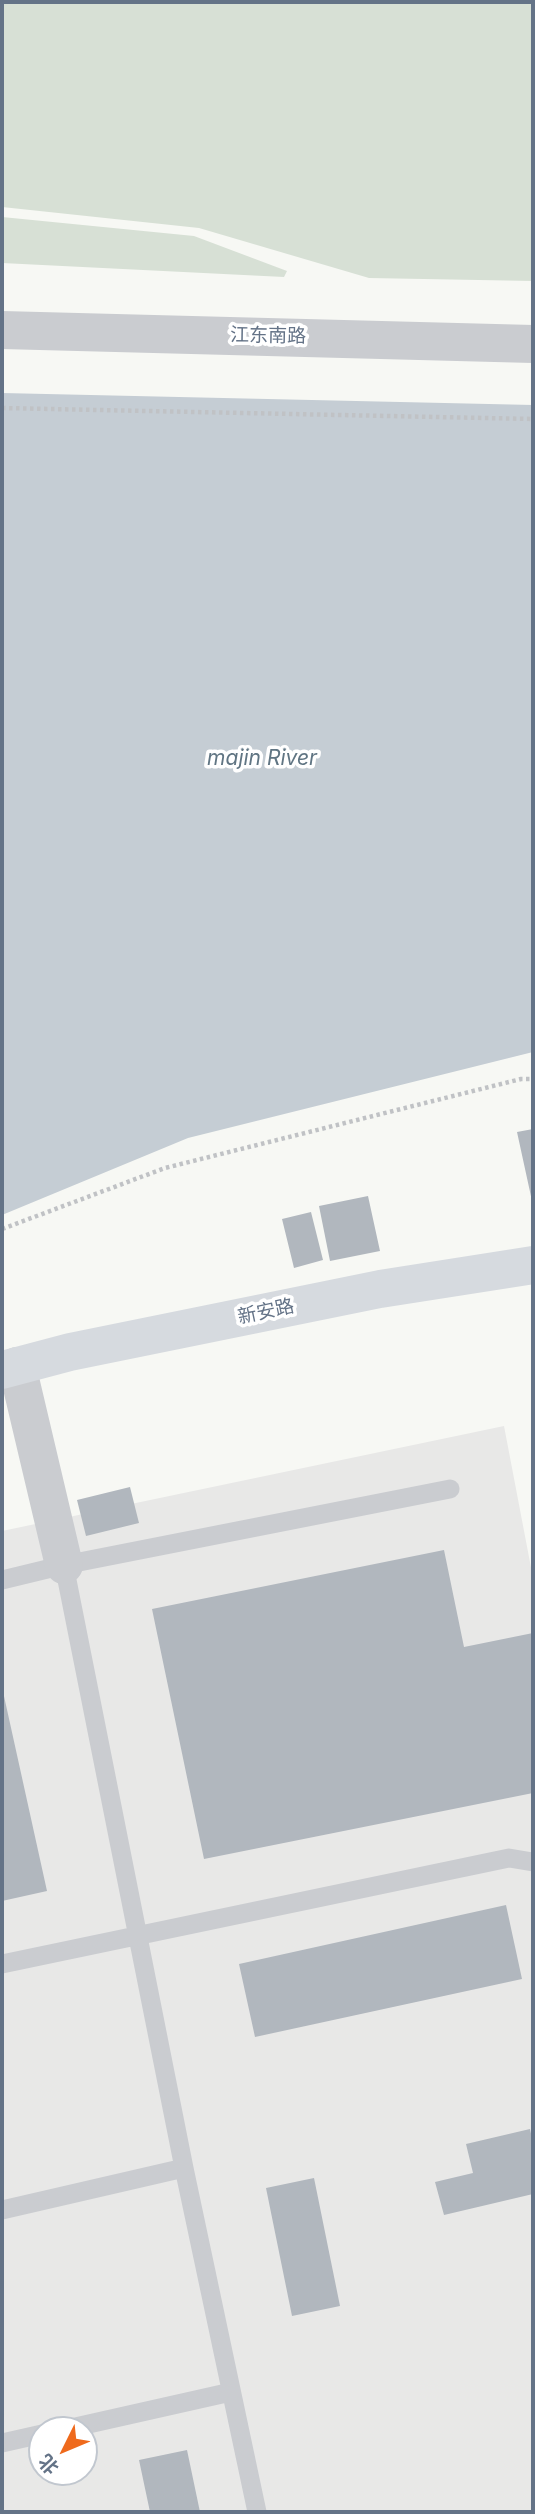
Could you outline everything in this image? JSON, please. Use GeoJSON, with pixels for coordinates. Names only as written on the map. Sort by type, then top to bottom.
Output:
{"type":"FeatureCollection","features":[{"type":"Feature","properties":{"kind":"main road","name":"新安路"},"geometry":{"type":"LineString","coordinates":[[10,1368],[380,1289],[533,1265]]}},
{"type":"Feature","properties":{"kind":"street","name":"江东南路"},"geometry":{"type":"LineString","coordinates":[[2,330],[533,344]]}},
{"type":"Feature","properties":{"kind":"street"},"geometry":{"type":"LineString","coordinates":[[10,1368],[64,1565]]}},
{"type":"Feature","properties":{"kind":"lane"},"geometry":{"type":"LineString","coordinates":[[2,1580],[64,1565],[450,1489]]}},
{"type":"Feature","properties":{"kind":"lane"},"geometry":{"type":"LineString","coordinates":[[64,1565],[184,2168],[257,2512]]}},
{"type":"Feature","properties":{"kind":"lane"},"geometry":{"type":"LineString","coordinates":[[2,1964],[509,1858],[533,1862]]}},
{"type":"Feature","properties":{"kind":"lane"},"geometry":{"type":"LineString","coordinates":[[2,2210],[184,2168]]}},
{"type":"Feature","properties":{"kind":"lane"},"geometry":{"type":"LineString","coordinates":[[98,2422],[231,2392]]}},
{"type":"Feature","properties":{"kind":"lane"},"geometry":{"type":"LineString","coordinates":[[2,2443],[28,2437]]}},
{"type":"Feature","properties":{"kind":"path"},"geometry":{"type":"LineString","coordinates":[[2,408],[533,419]]}},
{"type":"Feature","properties":{"kind":"path"},"geometry":{"type":"LineString","coordinates":[[2,1228],[165,1168],[521,1079],[533,1079]]}},
{"type":"Feature","properties":{"kind":"shaded area"},"geometry":{"type":"Polygon","coordinates":[[[2,2],[533,2],[533,281],[369,278],[199,228],[2,207],[2,2]]]}},
{"type":"Feature","properties":{"kind":"shaded area"},"geometry":{"type":"Polygon","coordinates":[[[2,217],[194,236],[287,271],[284,277],[2,263],[2,217]]]}},
{"type":"Feature","properties":{"kind":"shaded area"},"geometry":{"type":"Polygon","coordinates":[[[504,1426],[533,1578],[533,2512],[2,2512],[2,1531],[504,1426]]]}},
{"type":"Feature","properties":{"kind":"water","name":"majin River"},"geometry":{"type":"Polygon","coordinates":[[[2,393],[533,405],[533,1052],[188,1138],[2,1215],[2,393]]]}},
{"type":"Feature","properties":{"kind":"building"},"geometry":{"type":"Polygon","coordinates":[[[533,1129],[533,1201],[532,1201],[517,1132],[533,1129]]]}},
{"type":"Feature","properties":{"kind":"building"},"geometry":{"type":"Polygon","coordinates":[[[368,1196],[380,1251],[330,1261],[319,1206],[368,1196]]]}},
{"type":"Feature","properties":{"kind":"building"},"geometry":{"type":"Polygon","coordinates":[[[311,1212],[323,1260],[294,1268],[282,1219],[311,1212]]]}},
{"type":"Feature","properties":{"kind":"building"},"geometry":{"type":"Polygon","coordinates":[[[130,1487],[139,1523],[86,1536],[77,1500],[130,1487]]]}},
{"type":"Feature","properties":{"kind":"building"},"geometry":{"type":"Polygon","coordinates":[[[444,1550],[464,1647],[533,1633],[533,1793],[204,1859],[152,1609],[444,1550]]]}},
{"type":"Feature","properties":{"kind":"building"},"geometry":{"type":"Polygon","coordinates":[[[2,1687],[47,1891],[2,1901],[2,1687]]]}},
{"type":"Feature","properties":{"kind":"building"},"geometry":{"type":"Polygon","coordinates":[[[506,1905],[522,1979],[255,2037],[239,1964],[506,1905]]]}},
{"type":"Feature","properties":{"kind":"building"},"geometry":{"type":"Polygon","coordinates":[[[530,2129],[533,2143],[533,2194],[444,2215],[435,2182],[473,2173],[466,2144],[530,2129]]]}},
{"type":"Feature","properties":{"kind":"building"},"geometry":{"type":"Polygon","coordinates":[[[314,2178],[340,2306],[292,2316],[266,2188],[314,2178]]]}},
{"type":"Feature","properties":{"kind":"building"},"geometry":{"type":"Polygon","coordinates":[[[187,2450],[200,2512],[150,2512],[139,2460],[187,2450]]]}}]}
